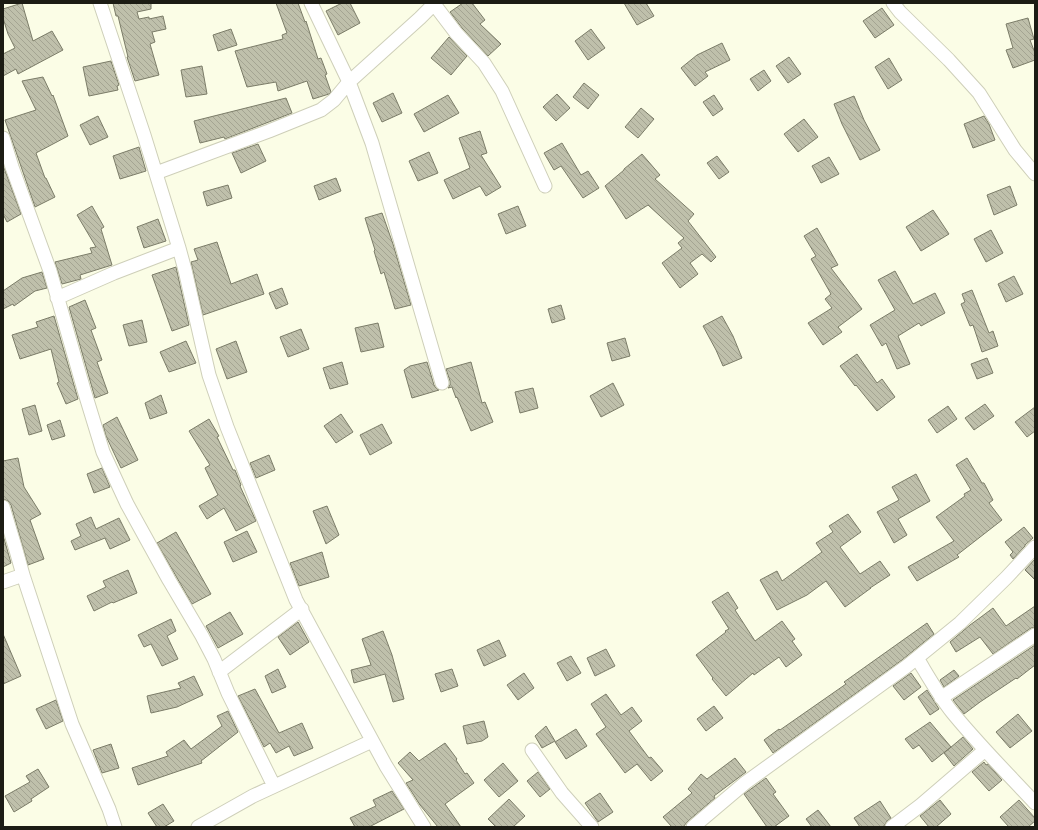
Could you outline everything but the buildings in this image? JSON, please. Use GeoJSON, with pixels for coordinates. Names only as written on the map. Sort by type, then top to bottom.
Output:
{"type":"FeatureCollection","features":[{"type":"Feature","properties":{"kind":"street"},"geometry":{"type":"LineString","coordinates":[[100,3],[144,135],[179,248],[209,375],[227,427],[296,600],[386,766],[424,827]]}},
{"type":"Feature","properties":{"kind":"street"},"geometry":{"type":"LineString","coordinates":[[311,3],[349,82],[372,143],[442,383]]}},
{"type":"Feature","properties":{"kind":"street"},"geometry":{"type":"LineString","coordinates":[[893,3],[979,93],[1015,150],[1035,174]]}},
{"type":"Feature","properties":{"kind":"street"},"geometry":{"type":"LineString","coordinates":[[156,173],[321,110],[334,100],[349,82],[434,4],[456,33],[484,63],[502,91],[545,186]]}},
{"type":"Feature","properties":{"kind":"street"},"geometry":{"type":"LineString","coordinates":[[3,138],[12,168],[50,272],[103,452],[127,504],[202,636],[228,693],[274,786]]}},
{"type":"Feature","properties":{"kind":"street"},"geometry":{"type":"LineString","coordinates":[[57,298],[114,273],[179,248]]}},
{"type":"Feature","properties":{"kind":"street"},"geometry":{"type":"LineString","coordinates":[[3,508],[23,575],[72,724],[115,827]]}},
{"type":"Feature","properties":{"kind":"street"},"geometry":{"type":"LineString","coordinates":[[693,827],[745,783],[917,658],[960,624],[1035,547]]}},
{"type":"Feature","properties":{"kind":"street"},"geometry":{"type":"LineString","coordinates":[[3,582],[23,575]]}},
{"type":"Feature","properties":{"kind":"street"},"geometry":{"type":"LineString","coordinates":[[219,672],[302,609]]}},
{"type":"Feature","properties":{"kind":"street"},"geometry":{"type":"LineString","coordinates":[[941,698],[1035,635]]}},
{"type":"Feature","properties":{"kind":"street"},"geometry":{"type":"LineString","coordinates":[[917,658],[941,698],[952,712],[985,750],[1035,803]]}},
{"type":"Feature","properties":{"kind":"street"},"geometry":{"type":"LineString","coordinates":[[198,827],[253,796],[372,741]]}},
{"type":"Feature","properties":{"kind":"street"},"geometry":{"type":"LineString","coordinates":[[532,750],[562,793],[592,827]]}},
{"type":"Feature","properties":{"kind":"street"},"geometry":{"type":"LineString","coordinates":[[892,827],[921,805],[985,750]]}}]}
